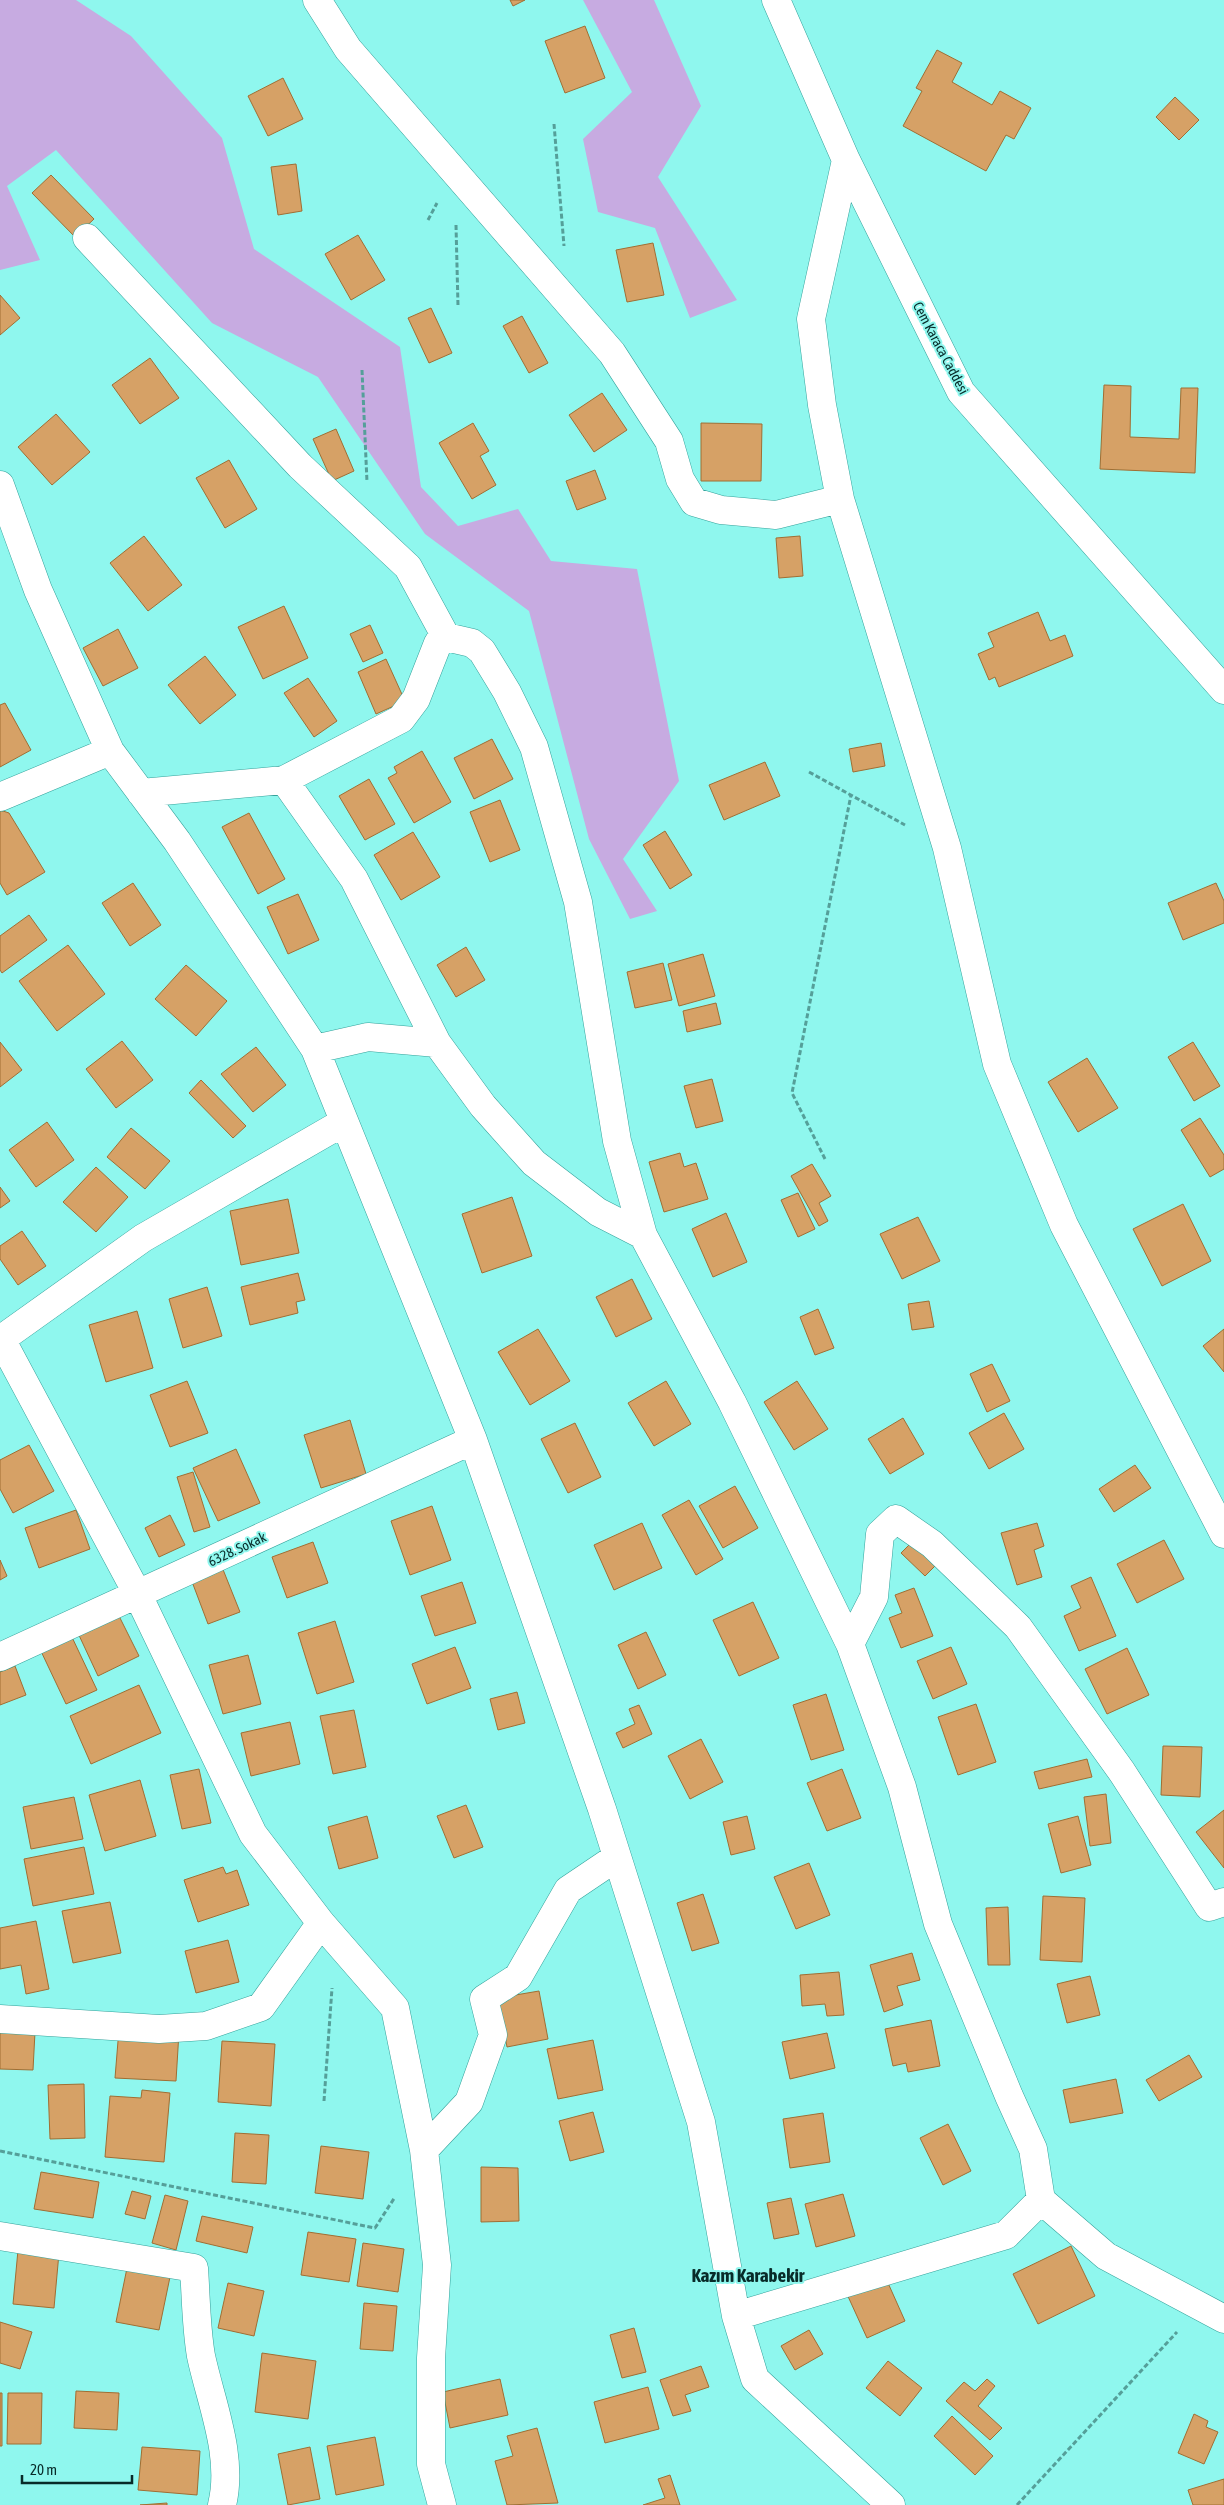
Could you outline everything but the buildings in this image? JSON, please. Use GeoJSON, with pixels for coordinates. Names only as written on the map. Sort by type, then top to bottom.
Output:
{"type":"FeatureCollection","features":[{"type":"Feature","properties":{"kind":"street"},"geometry":{"type":"LineString","coordinates":[[317,0],[348,49],[612,354],[669,441],[680,479],[694,502],[721,510],[776,515],[840,499]]}},
{"type":"Feature","properties":{"kind":"street","name":"Cem Karaca Caddesi"},"geometry":{"type":"LineString","coordinates":[[776,0],[846,160],[961,392],[1224,690]]}},
{"type":"Feature","properties":{"kind":"street"},"geometry":{"type":"LineString","coordinates":[[846,160],[812,319],[822,405],[840,499],[947,848],[997,1064],[1064,1225],[1224,1534]]}},
{"type":"Feature","properties":{"kind":"street"},"geometry":{"type":"LineString","coordinates":[[87,238],[300,466],[408,567],[446,637],[472,643],[482,651],[507,692],[534,747],[578,902],[617,1141],[643,1235],[732,1402],[850,1644],[902,1787],[938,1924],[1008,2096],[1033,2149],[1041,2200],[1106,2256],[1213,2313]]}},
{"type":"Feature","properties":{"kind":"street"},"geometry":{"type":"LineString","coordinates":[[0,485],[38,590],[110,751],[177,842],[315,1049],[473,1440],[617,1857],[701,2122],[736,2316],[755,2379],[892,2505]]}},
{"type":"Feature","properties":{"kind":"street"},"geometry":{"type":"LineString","coordinates":[[141,793],[284,780],[400,719],[416,699],[438,643],[446,637]]}},
{"type":"Feature","properties":{"kind":"street"},"geometry":{"type":"LineString","coordinates":[[0,797],[110,751]]}},
{"type":"Feature","properties":{"kind":"street"},"geometry":{"type":"LineString","coordinates":[[284,780],[354,879],[437,1044],[484,1106],[534,1163],[598,1212],[643,1235]]}},
{"type":"Feature","properties":{"kind":"street"},"geometry":{"type":"LineString","coordinates":[[315,1049],[368,1037],[437,1044]]}},
{"type":"Feature","properties":{"kind":"street"},"geometry":{"type":"LineString","coordinates":[[344,1122],[143,1238],[0,1339],[138,1595],[253,1834],[329,1932],[395,2008],[424,2150],[437,2265],[431,2358],[432,2464],[442,2505]]}},
{"type":"Feature","properties":{"kind":"street","name":"6328. Sokak"},"geometry":{"type":"LineString","coordinates":[[0,1657],[473,1440]]}},
{"type":"Feature","properties":{"kind":"street"},"geometry":{"type":"LineString","coordinates":[[850,1644],[874,1597],[880,1534],[896,1519],[932,1544],[1018,1628],[1122,1772],[1209,1907],[1224,1902]]}},
{"type":"Feature","properties":{"kind":"street"},"geometry":{"type":"LineString","coordinates":[[424,2150],[470,2102],[493,2034],[484,1999],[518,1977],[568,1890],[617,1857]]}},
{"type":"Feature","properties":{"kind":"street"},"geometry":{"type":"LineString","coordinates":[[0,2019],[159,2029],[206,2026],[261,2007],[329,1932]]}},
{"type":"Feature","properties":{"kind":"street"},"geometry":{"type":"LineString","coordinates":[[736,2316],[1006,2235],[1041,2200]]}},
{"type":"Feature","properties":{"kind":"street"},"geometry":{"type":"LineString","coordinates":[[0,2236],[194,2268],[201,2354],[219,2427],[227,2487],[222,2505]]}},
{"type":"Feature","properties":{"kind":"path"},"geometry":{"type":"LineString","coordinates":[[554,124],[565,253]]}},
{"type":"Feature","properties":{"kind":"path"},"geometry":{"type":"LineString","coordinates":[[455,172],[458,306]]}},
{"type":"Feature","properties":{"kind":"path"},"geometry":{"type":"LineString","coordinates":[[362,370],[369,530]]}},
{"type":"Feature","properties":{"kind":"path"},"geometry":{"type":"LineString","coordinates":[[809,772],[947,848]]}},
{"type":"Feature","properties":{"kind":"path"},"geometry":{"type":"LineString","coordinates":[[825,1159],[792,1093],[851,795]]}},
{"type":"Feature","properties":{"kind":"path"},"geometry":{"type":"LineString","coordinates":[[324,2101],[329,1932]]}},
{"type":"Feature","properties":{"kind":"path"},"geometry":{"type":"LineString","coordinates":[[0,2151],[375,2228],[424,2150]]}},
{"type":"Feature","properties":{"kind":"path"},"geometry":{"type":"LineString","coordinates":[[1017,2505],[1213,2313]]}},
{"type":"Feature","properties":{"kind":"shaded area"},"geometry":{"type":"Polygon","coordinates":[[[0,0],[76,0],[131,36],[222,138],[254,249],[400,347],[421,487],[458,526],[518,509],[551,561],[637,569],[679,781],[623,859],[657,911],[630,919],[589,839],[529,611],[425,534],[318,377],[212,323],[56,150],[7,186],[40,260],[0,270],[0,0]]]}},
{"type":"Feature","properties":{"kind":"shaded area"},"geometry":{"type":"Polygon","coordinates":[[[583,0],[654,0],[701,106],[658,177],[737,300],[690,318],[655,228],[598,212],[583,139],[632,92],[583,0]]]}},
{"type":"Feature","properties":{"kind":"district","name":"Kazım Karabekir"},"geometry":{"type":"Point","coordinates":[748,2275]}}]}
